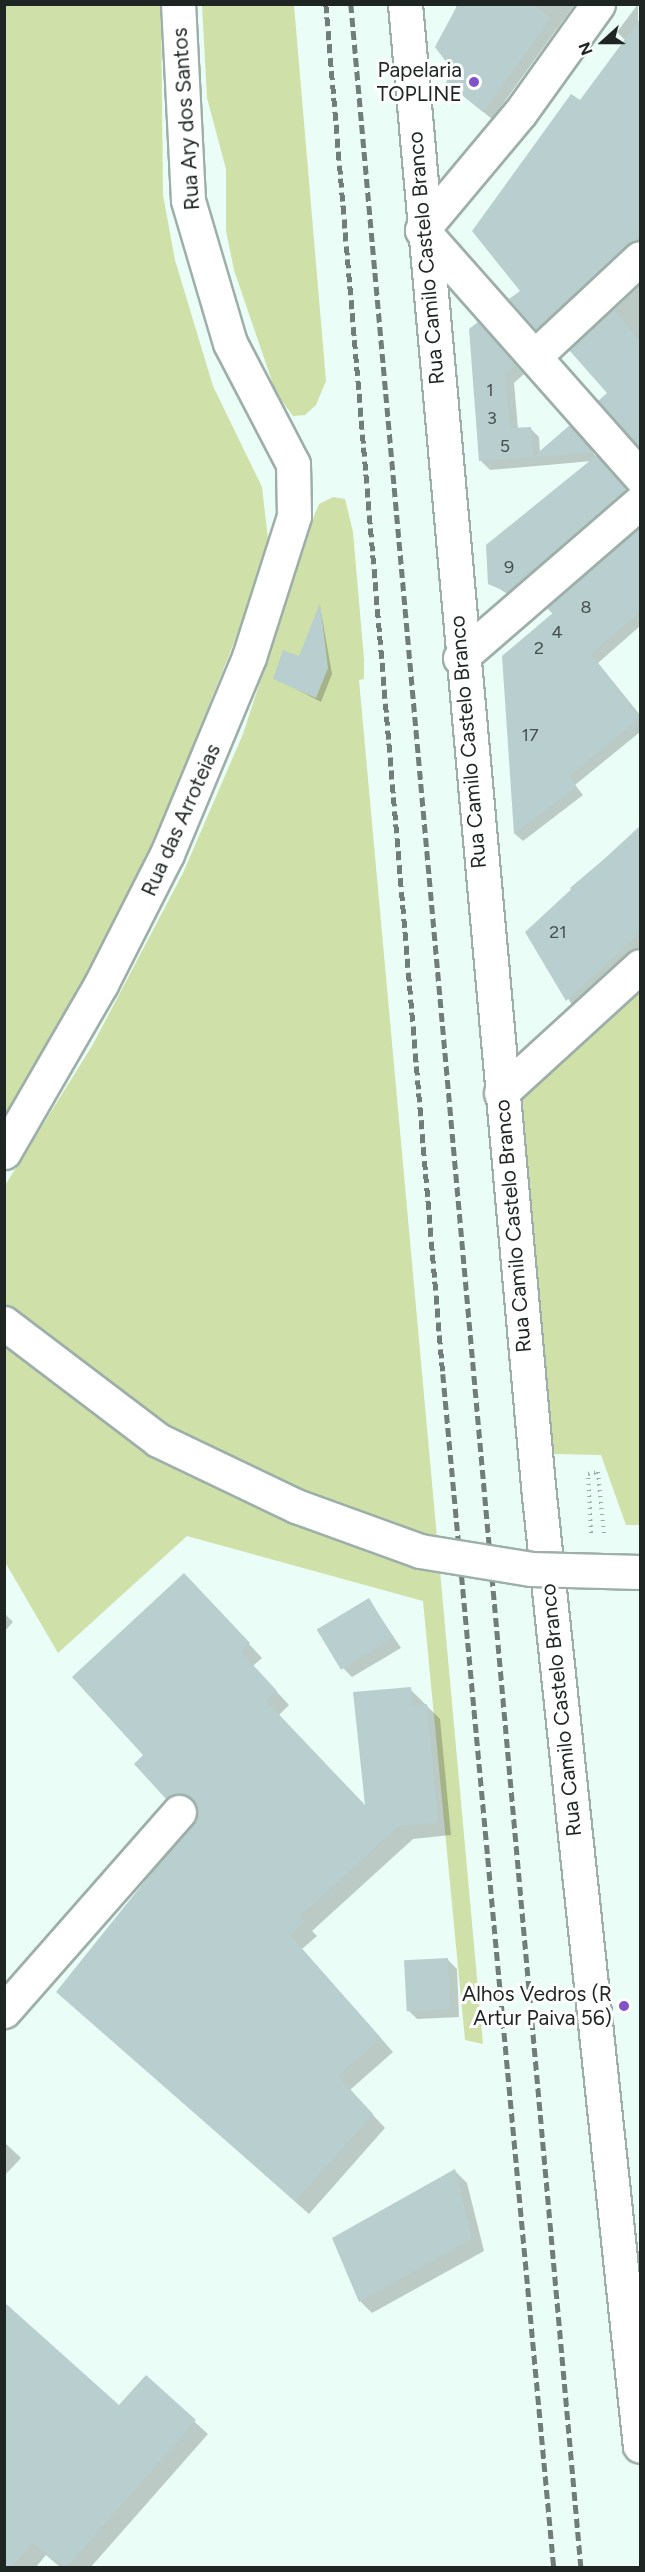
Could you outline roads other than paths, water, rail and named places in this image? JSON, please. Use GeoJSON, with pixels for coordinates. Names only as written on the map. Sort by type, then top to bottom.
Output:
{"type":"FeatureCollection","features":[{"type":"Feature","properties":{"kind":"street","name":"Rua Ary dos Santos"},"geometry":{"type":"LineString","coordinates":[[178,4],[188,200],[230,343],[292,464]]}},
{"type":"Feature","properties":{"kind":"street","name":"Rua Camilo Castelo Branco"},"geometry":{"type":"LineString","coordinates":[[405,4],[422,230],[501,1093],[640,2446]]}},
{"type":"Feature","properties":{"kind":"street"},"geometry":{"type":"LineString","coordinates":[[598,4],[520,113],[422,230],[536,355],[640,476]]}},
{"type":"Feature","properties":{"kind":"street"},"geometry":{"type":"LineString","coordinates":[[536,355],[640,258]]}},
{"type":"Feature","properties":{"kind":"street","name":"Rua das Arroteias"},"geometry":{"type":"LineString","coordinates":[[4,1152],[143,905],[222,724],[289,539],[296,493],[292,464]]}},
{"type":"Feature","properties":{"kind":"street"},"geometry":{"type":"LineString","coordinates":[[460,658],[640,502]]}},
{"type":"Feature","properties":{"kind":"street"},"geometry":{"type":"LineString","coordinates":[[501,1093],[640,966]]}},
{"type":"Feature","properties":{"kind":"street"},"geometry":{"type":"LineString","coordinates":[[4,1323],[158,1440],[296,1506],[420,1551],[531,1569],[640,1572]]}},
{"type":"Feature","properties":{"kind":"street"},"geometry":{"type":"LineString","coordinates":[[4,2011],[179,1812]]}},
{"type":"Feature","properties":{"kind":"railway"},"geometry":{"type":"LineString","coordinates":[[326,4],[443,1374],[554,2568]]}},
{"type":"Feature","properties":{"kind":"railway"},"geometry":{"type":"LineString","coordinates":[[351,4],[581,2568]]}},
{"type":"Feature","properties":{"kind":"place","name":"Papelaria TOPLINE"},"geometry":{"type":"Point","coordinates":[474,82]}},
{"type":"Feature","properties":{"kind":"place","name":"Alhos Vedros (R Artur Paiva 56)"},"geometry":{"type":"Point","coordinates":[624,2006]}}]}
